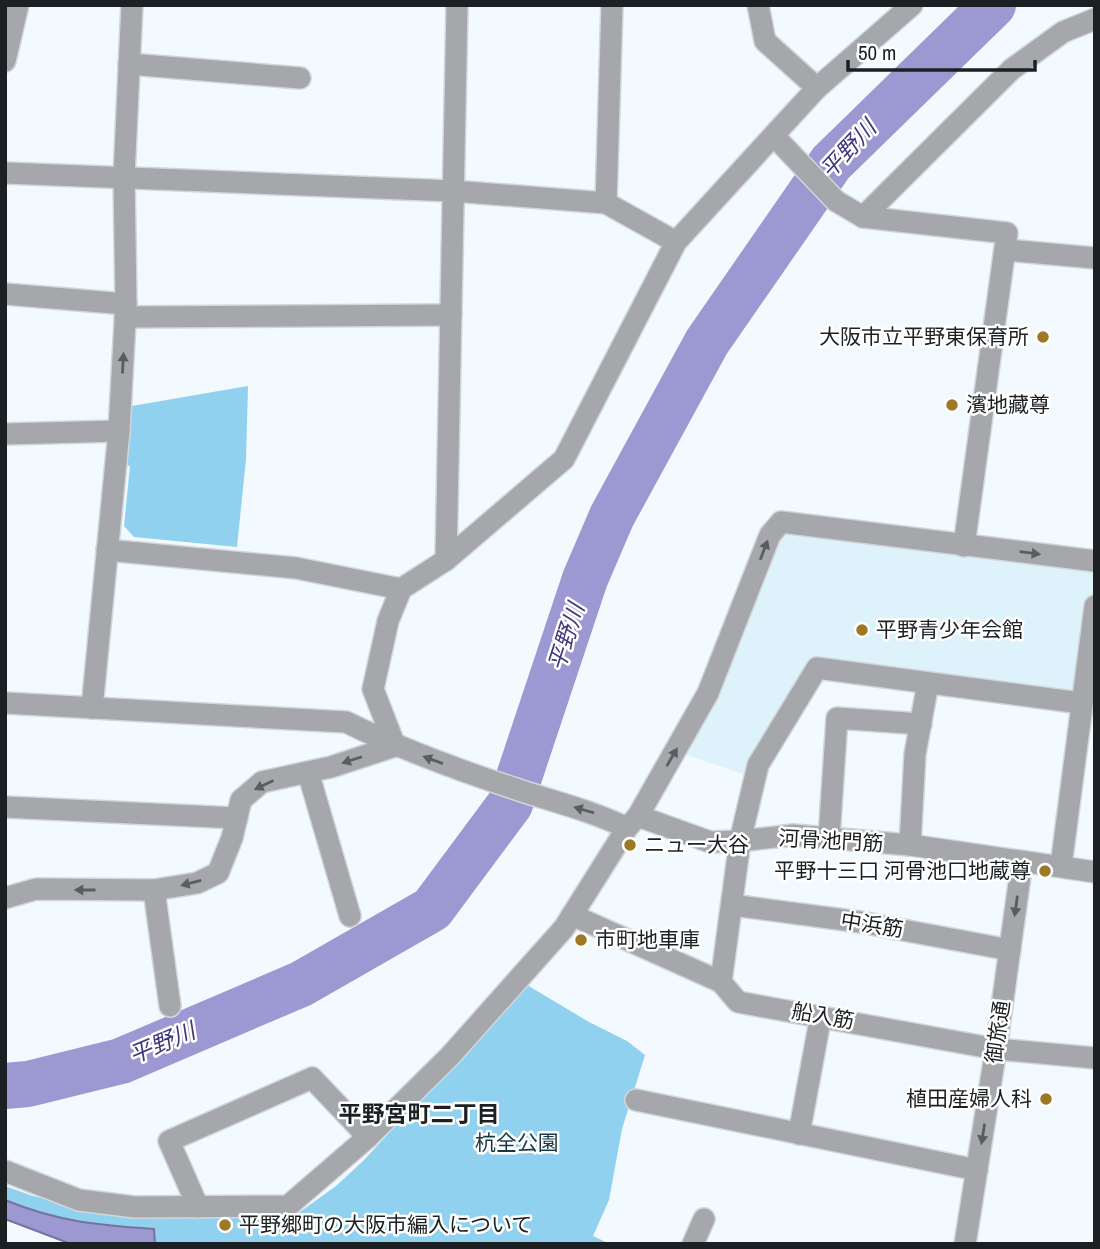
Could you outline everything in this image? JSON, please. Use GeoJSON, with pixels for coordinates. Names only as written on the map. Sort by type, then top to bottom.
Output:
{"type":"FeatureCollection","features":[{"type":"Feature","properties":{"kind":"street"},"geometry":{"type":"LineString","coordinates":[[5,61],[18,5]]}},
{"type":"Feature","properties":{"kind":"street"},"geometry":{"type":"LineString","coordinates":[[92,708],[119,431],[126,310],[124,176],[132,5]]}},
{"type":"Feature","properties":{"kind":"street"},"geometry":{"type":"LineString","coordinates":[[446,560],[457,5]]}},
{"type":"Feature","properties":{"kind":"street"},"geometry":{"type":"LineString","coordinates":[[606,203],[612,5]]}},
{"type":"Feature","properties":{"kind":"street"},"geometry":{"type":"LineString","coordinates":[[758,5],[765,41],[817,88]]}},
{"type":"Feature","properties":{"kind":"street"},"geometry":{"type":"LineString","coordinates":[[5,898],[36,889],[154,890],[197,883],[218,873],[232,838],[241,800],[262,782],[308,772],[395,746],[373,689],[388,621],[401,589],[446,560],[564,459],[676,242],[780,142],[817,88],[912,5]]}},
{"type":"Feature","properties":{"kind":"street"},"geometry":{"type":"LineString","coordinates":[[863,217],[1012,69],[1063,32],[1095,19]]}},
{"type":"Feature","properties":{"kind":"street"},"geometry":{"type":"LineString","coordinates":[[129,64],[300,78]]}},
{"type":"Feature","properties":{"kind":"street"},"geometry":{"type":"LineString","coordinates":[[780,142],[836,201],[863,217],[1007,233],[964,546]]}},
{"type":"Feature","properties":{"kind":"street"},"geometry":{"type":"LineString","coordinates":[[5,173],[453,191],[606,203],[676,242]]}},
{"type":"Feature","properties":{"kind":"street"},"geometry":{"type":"LineString","coordinates":[[1006,250],[1095,258]]}},
{"type":"Feature","properties":{"kind":"street"},"geometry":{"type":"LineString","coordinates":[[5,294],[126,310],[451,314]]}},
{"type":"Feature","properties":{"kind":"street"},"geometry":{"type":"LineString","coordinates":[[5,434],[119,431]]}},
{"type":"Feature","properties":{"kind":"street"},"geometry":{"type":"LineString","coordinates":[[5,1171],[79,1200],[135,1207],[288,1206],[369,1137],[450,1056],[564,928],[632,822],[708,693],[769,534],[781,522],[1095,561]]}},
{"type":"Feature","properties":{"kind":"street"},"geometry":{"type":"LineString","coordinates":[[107,550],[296,568],[401,589]]}},
{"type":"Feature","properties":{"kind":"street"},"geometry":{"type":"LineString","coordinates":[[1061,866],[1095,606]]}},
{"type":"Feature","properties":{"kind":"street"},"geometry":{"type":"LineString","coordinates":[[722,982],[740,841],[758,765],[817,668],[1081,703]]}},
{"type":"Feature","properties":{"kind":"street"},"geometry":{"type":"LineString","coordinates":[[910,845],[915,754],[928,682]]}},
{"type":"Feature","properties":{"kind":"street","name":"河骨池門筋"},"geometry":{"type":"LineString","coordinates":[[5,703],[346,722],[395,746],[540,797],[710,842],[793,835],[910,845],[1095,872]]}},
{"type":"Feature","properties":{"kind":"street"},"geometry":{"type":"LineString","coordinates":[[829,838],[837,718],[921,724]]}},
{"type":"Feature","properties":{"kind":"street"},"geometry":{"type":"LineString","coordinates":[[308,772],[350,916]]}},
{"type":"Feature","properties":{"kind":"street"},"geometry":{"type":"LineString","coordinates":[[5,807],[237,818]]}},
{"type":"Feature","properties":{"kind":"street","name":"御旅通"},"geometry":{"type":"LineString","coordinates":[[965,1244],[1023,862]]}},
{"type":"Feature","properties":{"kind":"street"},"geometry":{"type":"LineString","coordinates":[[154,890],[170,1006]]}},
{"type":"Feature","properties":{"kind":"street","name":"中浜筋"},"geometry":{"type":"LineString","coordinates":[[732,905],[860,922],[1010,950]]}},
{"type":"Feature","properties":{"kind":"street","name":"船入筋"},"geometry":{"type":"LineString","coordinates":[[572,915],[722,982],[738,1002],[996,1049],[1095,1058]]}},
{"type":"Feature","properties":{"kind":"street"},"geometry":{"type":"LineString","coordinates":[[799,1134],[821,1015]]}},
{"type":"Feature","properties":{"kind":"street"},"geometry":{"type":"LineString","coordinates":[[198,1207],[169,1141],[312,1078],[369,1137]]}},
{"type":"Feature","properties":{"kind":"street"},"geometry":{"type":"LineString","coordinates":[[636,1100],[977,1170]]}},
{"type":"Feature","properties":{"kind":"street"},"geometry":{"type":"LineString","coordinates":[[693,1244],[704,1219]]}},
{"type":"Feature","properties":{"kind":"shaded area","name":"平野青少年会館"},"geometry":{"type":"Polygon","coordinates":[[[781,522],[1095,561],[1095,606],[1081,703],[818,668],[755,778],[675,751],[781,522]]]}},
{"type":"Feature","properties":{"kind":"shaded area"},"geometry":{"type":"Polygon","coordinates":[[[5,1200],[78,1221],[154,1229],[155,1244],[71,1244],[5,1219],[5,1200]]]}},
{"type":"Feature","properties":{"kind":"green space"},"geometry":{"type":"Polygon","coordinates":[[[248,386],[246,459],[237,547],[134,537],[124,526],[130,466],[124,465],[126,407],[248,386]]]}},
{"type":"Feature","properties":{"kind":"green space","name":"杭全公園"},"geometry":{"type":"Polygon","coordinates":[[[527,985],[627,1041],[645,1055],[622,1129],[609,1200],[593,1236],[610,1244],[75,1244],[5,1212],[5,1186],[33,1196],[123,1217],[297,1214],[336,1186],[363,1161],[527,985]]]}},
{"type":"Feature","properties":{"kind":"waterway","name":"平野川"},"geometry":{"type":"LineString","coordinates":[[5,1086],[28,1084],[121,1061],[301,984],[432,909],[510,804],[585,579],[612,516],[707,342],[831,163],[993,5]]}},
{"type":"Feature","properties":{"kind":"place","name":"大阪市立平野東保育所"},"geometry":{"type":"Point","coordinates":[1043,337]}},
{"type":"Feature","properties":{"kind":"place","name":"濱地藏尊"},"geometry":{"type":"Point","coordinates":[952,405]}},
{"type":"Feature","properties":{"kind":"place","name":"平野青少年会館"},"geometry":{"type":"Point","coordinates":[862,630]}},
{"type":"Feature","properties":{"kind":"place","name":"ニュー大谷"},"geometry":{"type":"Point","coordinates":[630,845]}},
{"type":"Feature","properties":{"kind":"place","name":"平野十三口 河骨池口地蔵尊"},"geometry":{"type":"Point","coordinates":[1045,871]}},
{"type":"Feature","properties":{"kind":"place","name":"市町地車庫"},"geometry":{"type":"Point","coordinates":[581,940]}},
{"type":"Feature","properties":{"kind":"place","name":"植田産婦人科"},"geometry":{"type":"Point","coordinates":[1046,1099]}},
{"type":"Feature","properties":{"kind":"place","name":"平野郷町の大阪市編入について"},"geometry":{"type":"Point","coordinates":[225,1225]}},
{"type":"Feature","properties":{"kind":"district","name":"平野宮町二丁目"},"geometry":{"type":"Point","coordinates":[419,1114]}}]}
